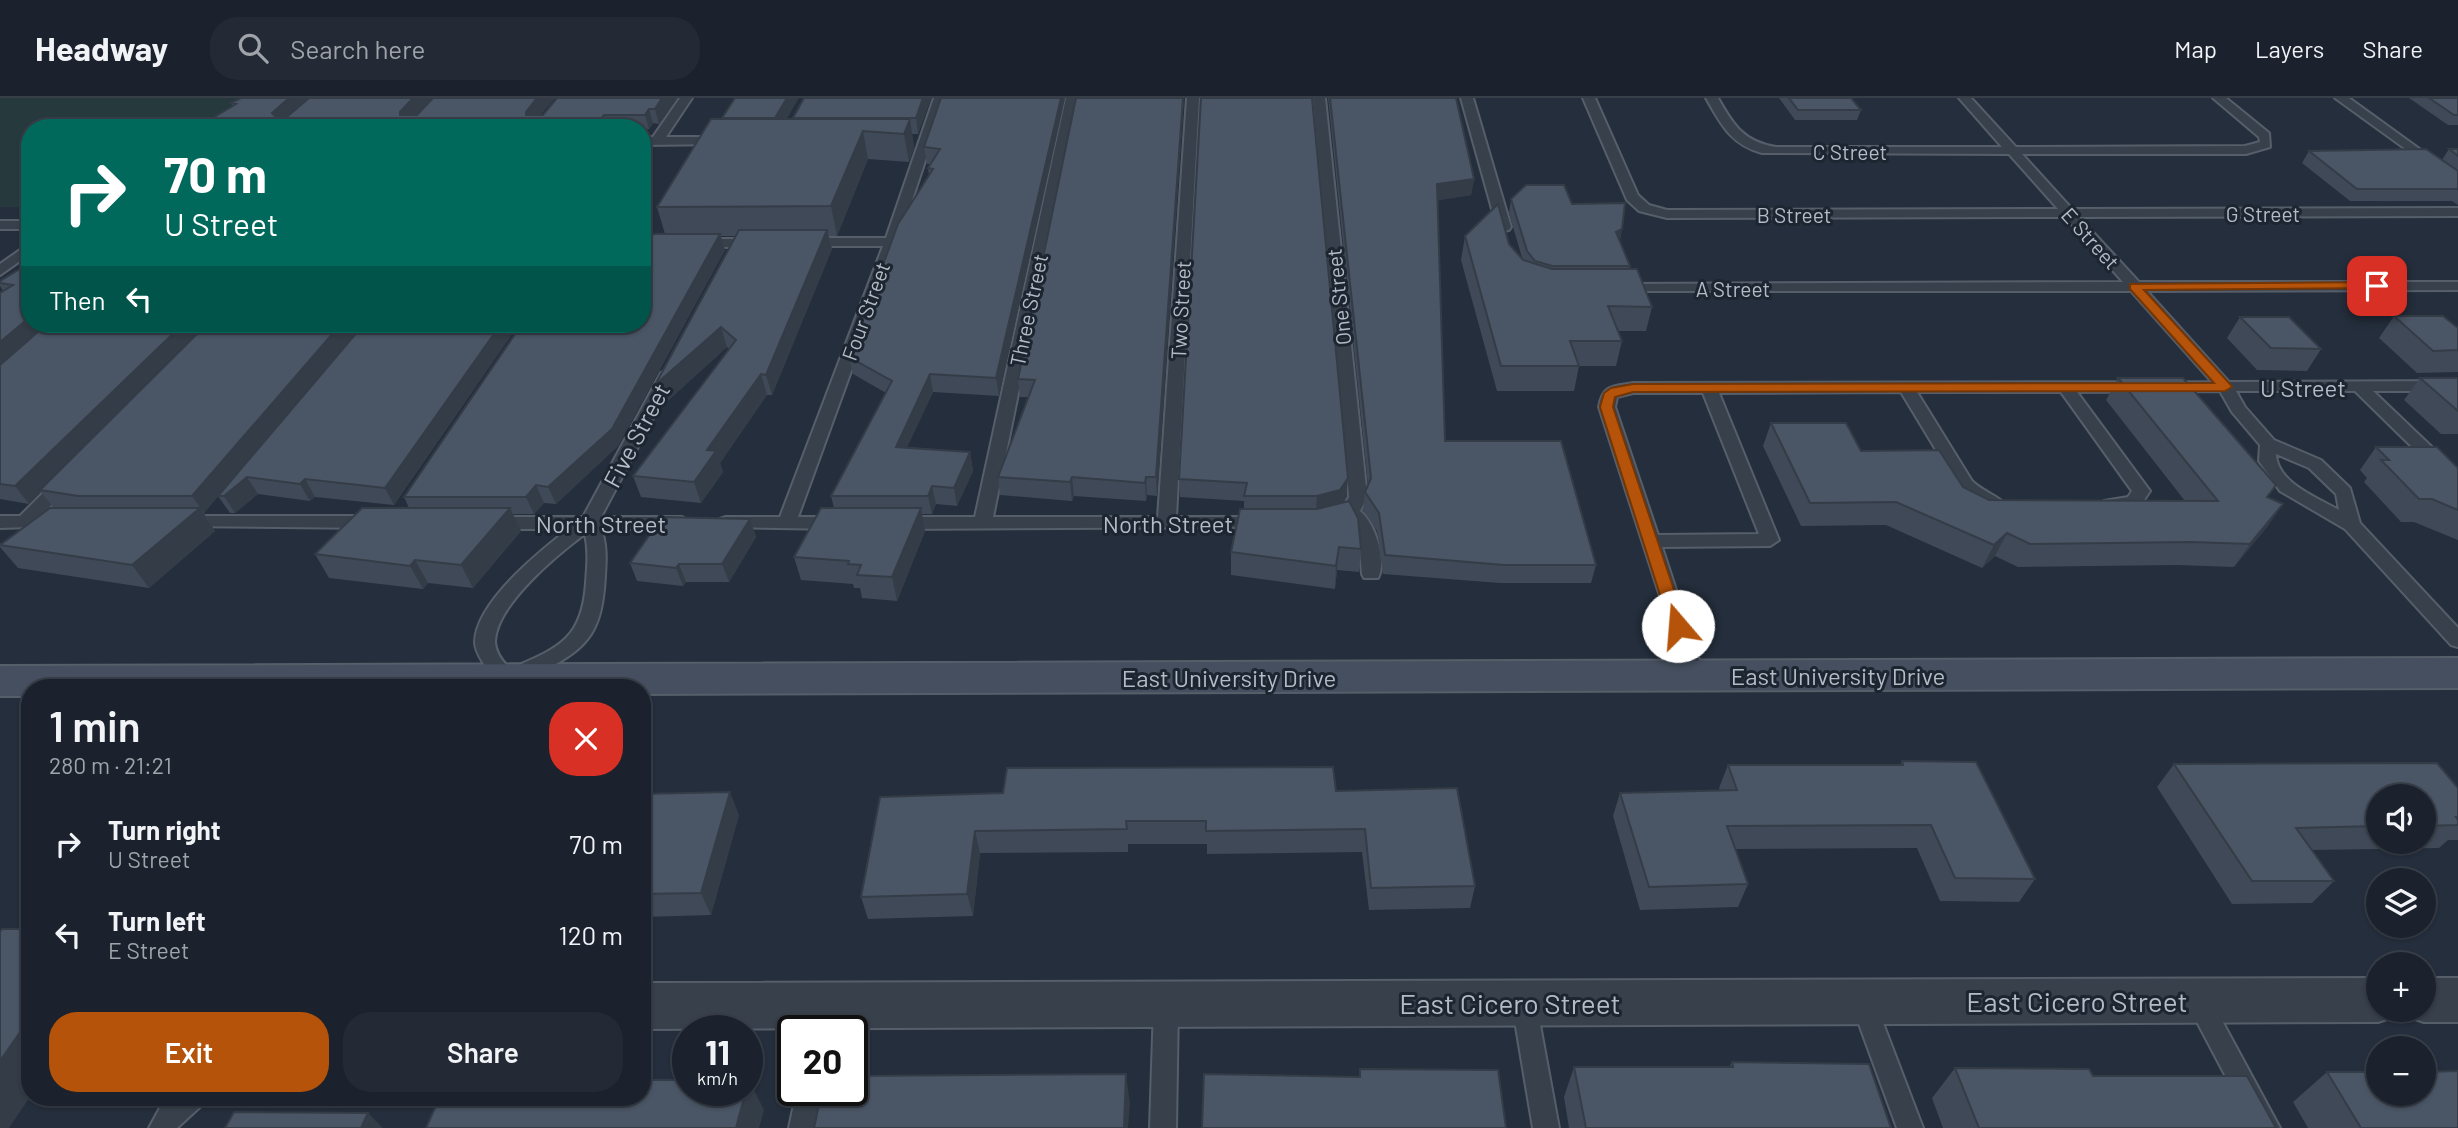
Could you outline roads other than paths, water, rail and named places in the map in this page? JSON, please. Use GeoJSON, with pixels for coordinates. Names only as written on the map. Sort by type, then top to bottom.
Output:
{"type":"FeatureCollection","features":[{"type":"Feature","properties":{"kind":"main road","name":"East University Drive"},"geometry":{"type":"LineString","coordinates":[[507,679],[2458,673]]}},
{"type":"Feature","properties":{"kind":"main road","name":"East University Drive"},"geometry":{"type":"LineString","coordinates":[[0,681],[21,681]]}},
{"type":"Feature","properties":{"kind":"street","name":"East Cicero Street"},"geometry":{"type":"LineString","coordinates":[[868,1016],[1166,1005],[2366,1000]]}},
{"type":"Feature","properties":{"kind":"street"},"geometry":{"type":"LineString","coordinates":[[2436,1000],[2458,1000]]}},
{"type":"Feature","properties":{"kind":"street","name":"East Cicero Street"},"geometry":{"type":"LineString","coordinates":[[651,1007],[780,1015]]}},
{"type":"Feature","properties":{"kind":"lane"},"geometry":{"type":"LineString","coordinates":[[657,141],[686,98]]}},
{"type":"Feature","properties":{"kind":"lane","name":"Four Street"},"geometry":{"type":"LineString","coordinates":[[788,523],[891,242],[918,141],[940,98]]}},
{"type":"Feature","properties":{"kind":"lane","name":"Three Street"},"geometry":{"type":"LineString","coordinates":[[983,523],[1072,98]]}},
{"type":"Feature","properties":{"kind":"lane","name":"Two Street"},"geometry":{"type":"LineString","coordinates":[[1167,523],[1193,98]]}},
{"type":"Feature","properties":{"kind":"lane","name":"One Street"},"geometry":{"type":"LineString","coordinates":[[1319,98],[1354,505]]}},
{"type":"Feature","properties":{"kind":"lane"},"geometry":{"type":"LineString","coordinates":[[1467,98],[1508,241]]}},
{"type":"Feature","properties":{"kind":"lane","name":"B Street"},"geometry":{"type":"LineString","coordinates":[[1589,98],[1632,197],[1644,208],[1655,212],[1679,215],[2069,214]]}},
{"type":"Feature","properties":{"kind":"lane","name":"C Street"},"geometry":{"type":"LineString","coordinates":[[1712,98],[1734,136],[1746,144],[1765,150],[2246,150],[2266,144],[2265,136],[2219,98]]}},
{"type":"Feature","properties":{"kind":"lane","name":"E Street"},"geometry":{"type":"LineString","coordinates":[[1965,98],[2225,387],[2238,409],[2268,444],[2315,464],[2344,492],[2351,525]]}},
{"type":"Feature","properties":{"kind":"lane"},"geometry":{"type":"LineString","coordinates":[[2341,98],[2458,183]]}},
{"type":"Feature","properties":{"kind":"lane"},"geometry":{"type":"LineString","coordinates":[[651,141],[733,141]]}},
{"type":"Feature","properties":{"kind":"lane","name":"G Street"},"geometry":{"type":"LineString","coordinates":[[2069,214],[2458,212]]}},
{"type":"Feature","properties":{"kind":"lane"},"geometry":{"type":"LineString","coordinates":[[0,225],[21,225]]}},
{"type":"Feature","properties":{"kind":"lane"},"geometry":{"type":"LineString","coordinates":[[794,243],[891,242]]}},
{"type":"Feature","properties":{"kind":"lane"},"geometry":{"type":"LineString","coordinates":[[651,244],[735,249],[766,243]]}},
{"type":"Feature","properties":{"kind":"lane"},"geometry":{"type":"LineString","coordinates":[[0,271],[21,254]]}},
{"type":"Feature","properties":{"kind":"lane","name":"A Street"},"geometry":{"type":"LineString","coordinates":[[1604,288],[2458,286]]}},
{"type":"Feature","properties":{"kind":"lane","name":"Five Street"},"geometry":{"type":"LineString","coordinates":[[589,523],[680,352]]}},
{"type":"Feature","properties":{"kind":"lane","name":"U Street"},"geometry":{"type":"LineString","coordinates":[[1695,676],[1606,401],[1609,395],[1624,389],[2458,386]]}},
{"type":"Feature","properties":{"kind":"lane"},"geometry":{"type":"LineString","coordinates":[[2360,387],[2458,482]]}},
{"type":"Feature","properties":{"kind":"lane"},"geometry":{"type":"LineString","coordinates":[[1650,541],[1770,540],[1709,388]]}},
{"type":"Feature","properties":{"kind":"lane"},"geometry":{"type":"LineString","coordinates":[[1907,388],[1970,490],[1986,500],[2009,505]]}},
{"type":"Feature","properties":{"kind":"lane"},"geometry":{"type":"LineString","coordinates":[[2066,388],[2141,491],[2140,497],[2127,504],[2090,505]]}},
{"type":"Feature","properties":{"kind":"lane","name":"E Street"},"geometry":{"type":"LineString","coordinates":[[2268,444],[2268,461],[2286,487],[2351,525],[2458,640]]}},
{"type":"Feature","properties":{"kind":"lane"},"geometry":{"type":"LineString","coordinates":[[25,522],[74,472]]}},
{"type":"Feature","properties":{"kind":"lane"},"geometry":{"type":"LineString","coordinates":[[210,522],[227,501]]}},
{"type":"Feature","properties":{"kind":"lane"},"geometry":{"type":"LineString","coordinates":[[1316,523],[1341,519],[1354,505],[1367,531],[1371,574]]}},
{"type":"Feature","properties":{"kind":"lane"},"geometry":{"type":"LineString","coordinates":[[0,522],[78,522]]}},
{"type":"Feature","properties":{"kind":"lane"},"geometry":{"type":"LineString","coordinates":[[170,522],[395,522]]}},
{"type":"Feature","properties":{"kind":"lane","name":"North Street"},"geometry":{"type":"LineString","coordinates":[[478,523],[857,523]]}},
{"type":"Feature","properties":{"kind":"lane"},"geometry":{"type":"LineString","coordinates":[[589,523],[598,551],[593,604],[586,627],[557,655],[507,679],[496,668],[485,643],[486,629],[494,615],[550,551],[589,523]]}},
{"type":"Feature","properties":{"kind":"lane","name":"North Street"},"geometry":{"type":"LineString","coordinates":[[885,523],[1275,523]]}},
{"type":"Feature","properties":{"kind":"lane"},"geometry":{"type":"LineString","coordinates":[[2197,1000],[2267,1128]]}},
{"type":"Feature","properties":{"kind":"lane"},"geometry":{"type":"LineString","coordinates":[[1863,1002],[1910,1128]]}},
{"type":"Feature","properties":{"kind":"lane"},"geometry":{"type":"LineString","coordinates":[[1524,1003],[1546,1128]]}},
{"type":"Feature","properties":{"kind":"lane"},"geometry":{"type":"LineString","coordinates":[[1163,1128],[1166,1005]]}},
{"type":"Feature","properties":{"kind":"lane"},"geometry":{"type":"LineString","coordinates":[[162,1128],[170,1115],[181,1106]]}},
{"type":"Feature","properties":{"kind":"lane"},"geometry":{"type":"LineString","coordinates":[[802,1128],[807,1106]]}}]}
